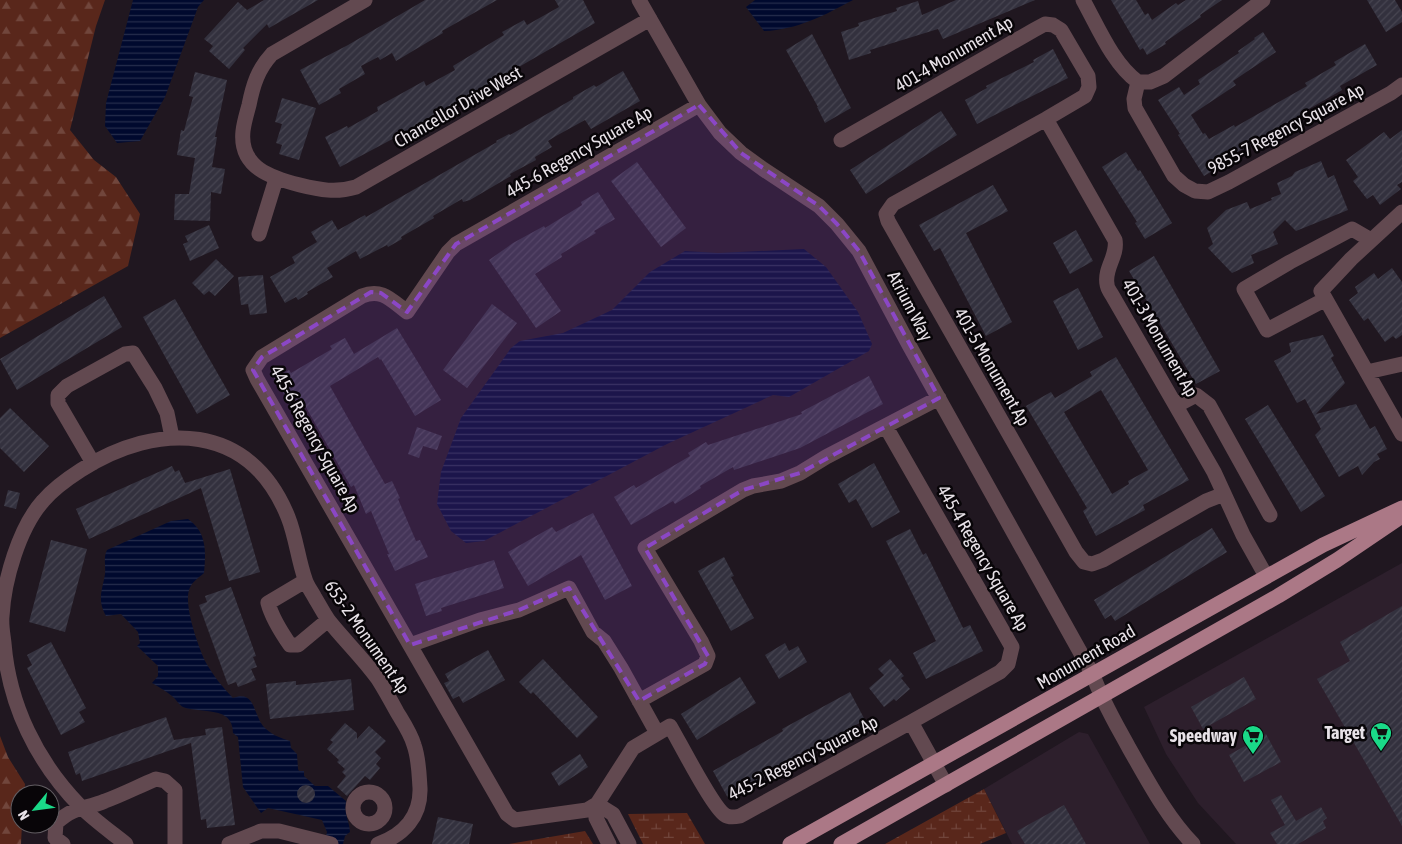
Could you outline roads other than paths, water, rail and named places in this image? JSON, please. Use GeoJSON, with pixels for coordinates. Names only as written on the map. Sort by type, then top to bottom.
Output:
{"type":"FeatureCollection","features":[{"type":"Feature","properties":{"kind":"main road","name":"Monument Road"},"geometry":{"type":"LineString","coordinates":[[790,844],[1323,544],[1402,508]]}},
{"type":"Feature","properties":{"kind":"main road"},"geometry":{"type":"LineString","coordinates":[[842,844],[1278,596],[1337,560],[1402,516]]}},
{"type":"Feature","properties":{"kind":"street","name":"Chancellor Drive West"},"geometry":{"type":"LineString","coordinates":[[365,0],[347,4],[272,54],[257,74],[242,132],[248,157],[256,167],[267,175],[276,179],[332,192],[345,191],[356,187],[650,19]]}},
{"type":"Feature","properties":{"kind":"street","name":"Atrium Way"},"geometry":{"type":"LineString","coordinates":[[639,0],[699,105],[720,133],[741,153],[819,206],[837,224],[863,258],[909,345],[1093,675],[1101,696],[1163,806],[1193,844]]}},
{"type":"Feature","properties":{"kind":"street"},"geometry":{"type":"LineString","coordinates":[[1083,0],[1119,64],[1128,75],[1138,82],[1150,82],[1164,76],[1263,0]]}},
{"type":"Feature","properties":{"kind":"street","name":"401-4 Monument Ap"},"geometry":{"type":"LineString","coordinates":[[840,140],[1045,24],[1053,25],[1062,30],[1088,76],[1089,87],[1085,96],[1046,119]]}},
{"type":"Feature","properties":{"kind":"street","name":"9855-7 Regency Square Ap"},"geometry":{"type":"LineString","coordinates":[[1138,82],[1134,99],[1135,108],[1174,176],[1184,185],[1195,191],[1208,192],[1391,93],[1402,85]]}},
{"type":"Feature","properties":{"kind":"street","name":"445-6 Regency Square Ap"},"geometry":{"type":"LineString","coordinates":[[597,804],[587,810],[534,819],[515,820],[507,814],[319,489],[253,370],[262,357],[371,292],[382,293],[407,312],[448,252],[456,244],[699,105]]}},
{"type":"Feature","properties":{"kind":"street","name":"401-3 Monument Ap"},"geometry":{"type":"LineString","coordinates":[[1046,119],[1115,240],[1116,248],[1107,272],[1106,284],[1214,472],[1266,576]]}},
{"type":"Feature","properties":{"kind":"street","name":"401-5 Monument Ap"},"geometry":{"type":"LineString","coordinates":[[1046,119],[893,204],[886,214],[888,221],[1076,552],[1084,562],[1092,564],[1103,560],[1206,501],[1224,494]]}},
{"type":"Feature","properties":{"kind":"street"},"geometry":{"type":"LineString","coordinates":[[258,234],[276,179]]}},
{"type":"Feature","properties":{"kind":"street"},"geometry":{"type":"LineString","coordinates":[[1402,212],[1371,240],[1321,291],[1324,300],[1368,372],[1402,434]]}},
{"type":"Feature","properties":{"kind":"street"},"geometry":{"type":"LineString","coordinates":[[1324,300],[1267,330],[1244,290],[1290,262],[1352,229],[1371,240]]}},
{"type":"Feature","properties":{"kind":"street"},"geometry":{"type":"LineString","coordinates":[[93,463],[58,403],[58,395],[67,386],[125,354],[133,353],[155,388],[167,413],[172,437]]}},
{"type":"Feature","properties":{"kind":"street"},"geometry":{"type":"LineString","coordinates":[[1368,372],[1402,364]]}},
{"type":"Feature","properties":{"kind":"street"},"geometry":{"type":"LineString","coordinates":[[1176,405],[1196,395],[1209,405],[1270,515]]}},
{"type":"Feature","properties":{"kind":"street"},"geometry":{"type":"LineString","coordinates":[[639,701],[705,664],[708,656],[701,641],[645,548],[743,490],[753,486],[781,481],[800,473],[826,457],[939,398]]}},
{"type":"Feature","properties":{"kind":"street","name":"445-4 Regency Square Ap"},"geometry":{"type":"LineString","coordinates":[[886,427],[1012,647],[1008,664],[1000,672],[911,722]]}},
{"type":"Feature","properties":{"kind":"street","name":"653-2 Monument Ap"},"geometry":{"type":"LineString","coordinates":[[126,844],[81,807],[55,776],[25,727],[10,686],[4,654],[1,618],[3,581],[31,519],[42,502],[61,483],[117,451],[160,438],[172,437],[206,441],[228,448],[245,458],[263,474],[276,491],[288,517],[297,544],[305,581],[328,620],[378,679],[414,744],[419,768],[420,794],[416,814],[406,828],[387,841],[378,844]]}},
{"type":"Feature","properties":{"kind":"street"},"geometry":{"type":"LineString","coordinates":[[305,581],[268,603],[270,611],[290,645],[298,645],[328,620]]}},
{"type":"Feature","properties":{"kind":"street"},"geometry":{"type":"LineString","coordinates":[[410,645],[480,620],[519,610],[569,588],[593,632],[604,641],[639,701],[664,729],[633,748],[597,804],[596,818],[609,844]]}},
{"type":"Feature","properties":{"kind":"street"},"geometry":{"type":"LineString","coordinates":[[911,722],[946,785]]}},
{"type":"Feature","properties":{"kind":"street","name":"445-2 Regency Square Ap"},"geometry":{"type":"LineString","coordinates":[[664,729],[714,803],[724,815],[731,817],[740,816],[911,722]]}},
{"type":"Feature","properties":{"kind":"street"},"geometry":{"type":"LineString","coordinates":[[63,844],[55,838],[56,823],[67,813],[81,807],[104,802],[156,779],[165,780],[174,790],[175,844]]}},
{"type":"Feature","properties":{"kind":"street"},"geometry":{"type":"LineString","coordinates":[[597,804],[614,814],[629,844]]}},
{"type":"Feature","properties":{"kind":"street"},"geometry":{"type":"LineString","coordinates":[[368,844],[370,824]]}},
{"type":"Feature","properties":{"kind":"street"},"geometry":{"type":"LineString","coordinates":[[229,844],[261,831],[280,831],[325,842]]}},
{"type":"Feature","properties":{"kind":"water"},"geometry":{"type":"Polygon","coordinates":[[[133,0],[204,0],[198,7],[165,97],[140,141],[117,143],[105,126],[106,103],[133,0]]]}},
{"type":"Feature","properties":{"kind":"water"},"geometry":{"type":"Polygon","coordinates":[[[755,0],[853,0],[799,25],[764,31],[746,7],[755,0]]]}},
{"type":"Feature","properties":{"kind":"water"},"geometry":{"type":"Polygon","coordinates":[[[804,249],[826,267],[858,312],[872,344],[869,351],[789,397],[773,395],[667,444],[484,541],[466,543],[451,531],[437,504],[441,472],[461,418],[511,348],[520,341],[563,333],[612,310],[650,272],[685,251],[718,253],[804,249]]]}},
{"type":"Feature","properties":{"kind":"water"},"geometry":{"type":"Polygon","coordinates":[[[188,519],[199,530],[205,550],[204,573],[191,585],[188,606],[192,626],[205,661],[218,681],[233,698],[240,696],[250,700],[263,726],[275,735],[290,741],[291,748],[297,754],[298,769],[299,771],[304,771],[304,776],[315,786],[328,786],[346,801],[350,832],[345,836],[343,844],[324,844],[327,832],[322,820],[268,808],[261,813],[243,787],[238,737],[233,733],[232,724],[228,718],[215,712],[183,707],[170,694],[152,683],[158,676],[158,666],[137,646],[140,643],[138,632],[121,614],[106,616],[103,610],[101,595],[107,550],[171,521],[188,519]]]}},
{"type":"Feature","properties":{"kind":"place","name":"Target"},"geometry":{"type":"Point","coordinates":[1381,752]}},
{"type":"Feature","properties":{"kind":"place","name":"Speedway"},"geometry":{"type":"Point","coordinates":[1253,755]}}]}
